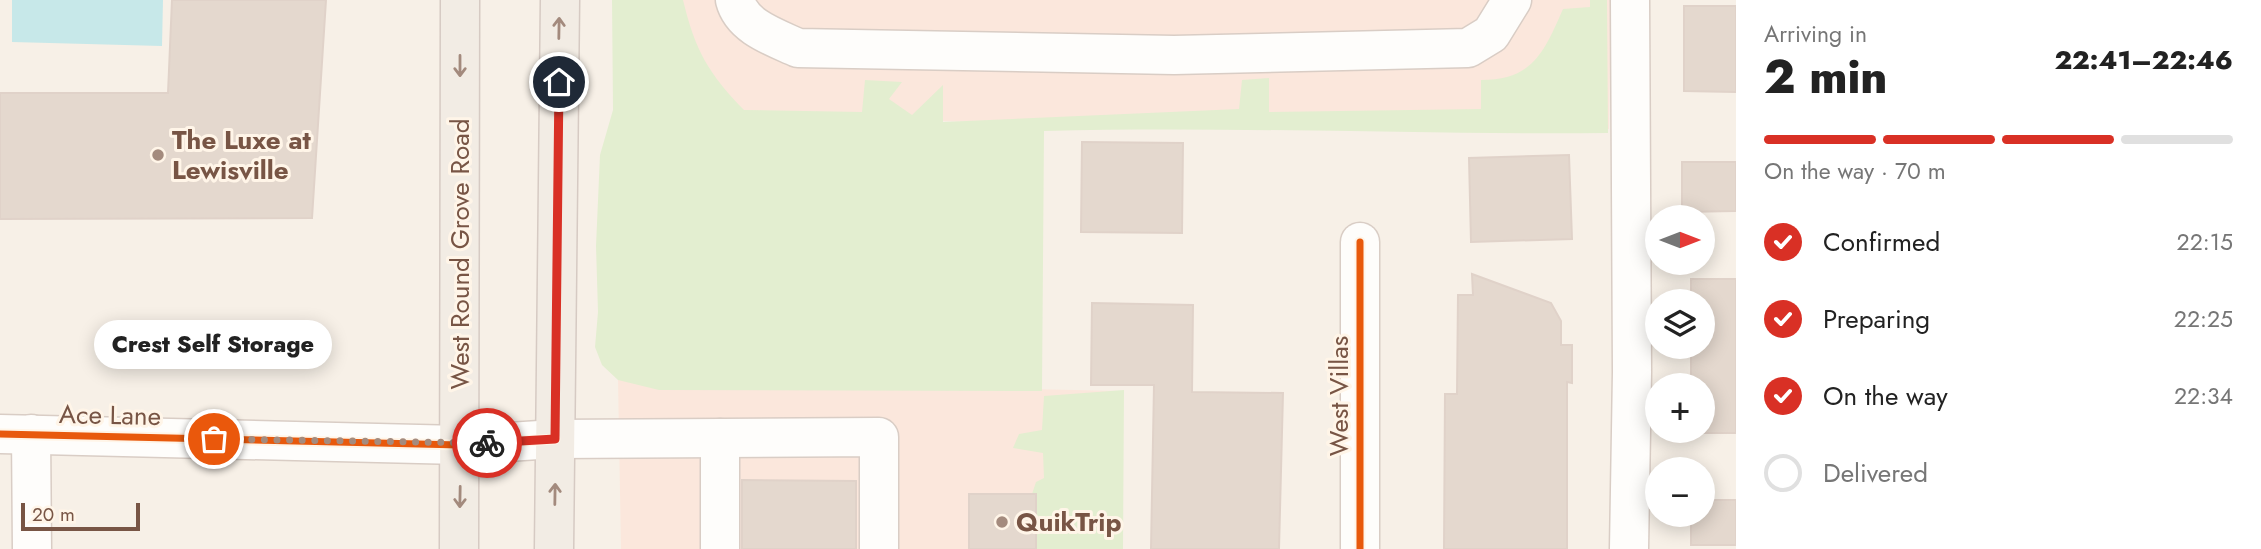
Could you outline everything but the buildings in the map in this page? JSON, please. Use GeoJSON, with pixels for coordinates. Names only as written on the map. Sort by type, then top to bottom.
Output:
{"type":"FeatureCollection","features":[{"type":"Feature","properties":{"kind":"main road","name":"West Round Grove Road"},"geometry":{"type":"LineString","coordinates":[[459,549],[460,0]]}},
{"type":"Feature","properties":{"kind":"main road"},"geometry":{"type":"LineString","coordinates":[[554,549],[560,0]]}},
{"type":"Feature","properties":{"kind":"street"},"geometry":{"type":"LineString","coordinates":[[735,0],[738,11],[762,32],[798,48],[1174,55],[1468,48],[1490,34],[1512,0]]}},
{"type":"Feature","properties":{"kind":"street"},"geometry":{"type":"LineString","coordinates":[[1629,549],[1632,372],[1630,0]]}},
{"type":"Feature","properties":{"kind":"street","name":"West Villas"},"geometry":{"type":"LineString","coordinates":[[1360,242],[1360,549]]}},
{"type":"Feature","properties":{"kind":"street","name":"Ace Lane"},"geometry":{"type":"LineString","coordinates":[[16,434],[460,445],[555,439],[879,437],[879,549]]}},
{"type":"Feature","properties":{"kind":"street"},"geometry":{"type":"LineString","coordinates":[[16,434],[32,549]]}},
{"type":"Feature","properties":{"kind":"street"},"geometry":{"type":"LineString","coordinates":[[720,438],[720,549]]}},
{"type":"Feature","properties":{"kind":"shaded area"},"geometry":{"type":"Polygon","coordinates":[[[664,0],[1611,0],[1609,129],[1210,128],[664,114],[664,0]]]}},
{"type":"Feature","properties":{"kind":"shaded area"},"geometry":{"type":"Polygon","coordinates":[[[618,380],[1121,391],[1120,549],[621,549],[618,380]]]}},
{"type":"Feature","properties":{"kind":"green space"},"geometry":{"type":"Polygon","coordinates":[[[612,0],[683,0],[705,60],[721,84],[744,110],[862,112],[865,80],[902,82],[889,99],[912,115],[943,85],[943,122],[1239,109],[1242,80],[1269,78],[1269,112],[1481,109],[1481,80],[1499,79],[1525,69],[1542,50],[1563,9],[1590,7],[1590,0],[1607,0],[1608,133],[1185,129],[1044,131],[1042,391],[659,390],[618,380],[602,365],[595,347],[600,155],[613,110],[612,0]]]}},
{"type":"Feature","properties":{"kind":"green space"},"geometry":{"type":"Polygon","coordinates":[[[1124,390],[1123,549],[1029,549],[1029,503],[1036,482],[1044,478],[1043,453],[1013,448],[1019,434],[1042,430],[1044,396],[1124,390]]]}},
{"type":"Feature","properties":{"kind":"water"},"geometry":{"type":"Polygon","coordinates":[[[12,0],[163,0],[162,46],[12,42],[12,0]]]}},
{"type":"Feature","properties":{"kind":"cycle path"},"geometry":{"type":"LineString","coordinates":[[1360,242],[1360,549]]}},
{"type":"Feature","properties":{"kind":"cycle path"},"geometry":{"type":"LineString","coordinates":[[0,434],[460,445],[555,439]]}},
{"type":"Feature","properties":{"kind":"way so far"},"geometry":{"type":"LineString","coordinates":[[214,439],[460,445],[487,443]]}},
{"type":"Feature","properties":{"kind":"place","name":"The Luxe at Lewisville"},"geometry":{"type":"Point","coordinates":[158,155]}},
{"type":"Feature","properties":{"kind":"place","name":"Crest Self Storage"},"geometry":{"type":"Point","coordinates":[214,439]}},
{"type":"Feature","properties":{"kind":"place","name":"QuikTrip"},"geometry":{"type":"Point","coordinates":[1002,522]}},
{"type":"Feature","properties":{"kind":"route"},"geometry":{"type":"LineString","coordinates":[[487,443],[555,439],[559,82]]}}]}
